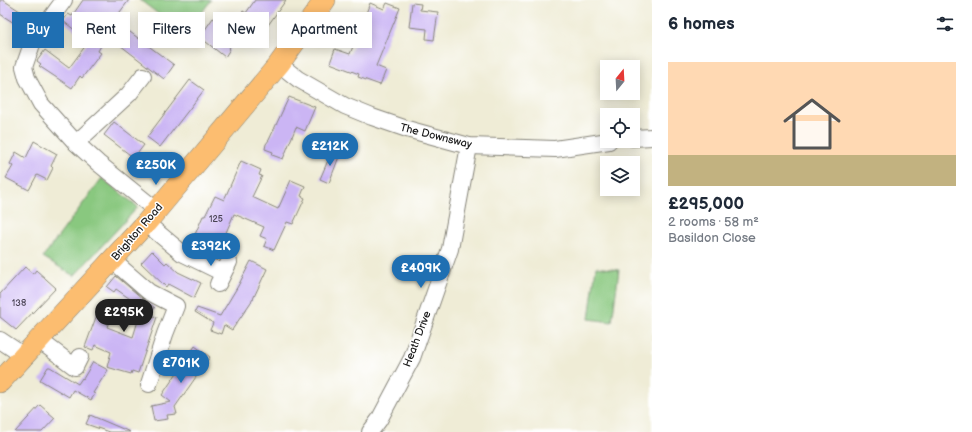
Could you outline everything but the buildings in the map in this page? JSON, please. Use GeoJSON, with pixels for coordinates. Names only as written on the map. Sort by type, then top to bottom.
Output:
{"type":"FeatureCollection","features":[{"type":"Feature","properties":{"kind":"main road","name":"Brighton Road"},"geometry":{"type":"LineString","coordinates":[[0,382],[151,217],[279,64],[325,0]]}},
{"type":"Feature","properties":{"kind":"street"},"geometry":{"type":"LineString","coordinates":[[64,0],[32,44],[24,67],[27,78],[41,104],[76,143],[98,163],[151,217],[182,253],[223,273]]}},
{"type":"Feature","properties":{"kind":"street","name":"The Downsway"},"geometry":{"type":"LineString","coordinates":[[279,64],[298,78],[345,106],[407,129],[469,146],[555,149],[600,142]]}},
{"type":"Feature","properties":{"kind":"street"},"geometry":{"type":"LineString","coordinates":[[76,143],[129,94],[143,76]]}},
{"type":"Feature","properties":{"kind":"street"},"geometry":{"type":"LineString","coordinates":[[640,138],[652,137]]}},
{"type":"Feature","properties":{"kind":"street","name":"Heath Drive"},"geometry":{"type":"LineString","coordinates":[[370,432],[379,420],[412,358],[450,248],[469,146]]}},
{"type":"Feature","properties":{"kind":"street"},"geometry":{"type":"LineString","coordinates":[[112,260],[149,292],[176,306],[148,384]]}},
{"type":"Feature","properties":{"kind":"street"},"geometry":{"type":"LineString","coordinates":[[0,340],[24,356]]}},
{"type":"Feature","properties":{"kind":"street"},"geometry":{"type":"LineString","coordinates":[[39,340],[75,367],[80,357]]}},
{"type":"Feature","properties":{"kind":"green space"},"geometry":{"type":"Polygon","coordinates":[[[140,0],[211,0],[202,12],[156,12],[140,0]]]}},
{"type":"Feature","properties":{"kind":"green space"},"geometry":{"type":"Polygon","coordinates":[[[102,178],[138,207],[74,276],[43,257],[102,178]]]}},
{"type":"Feature","properties":{"kind":"green space"},"geometry":{"type":"Polygon","coordinates":[[[596,267],[619,270],[612,322],[589,319],[596,267]]]}}]}
